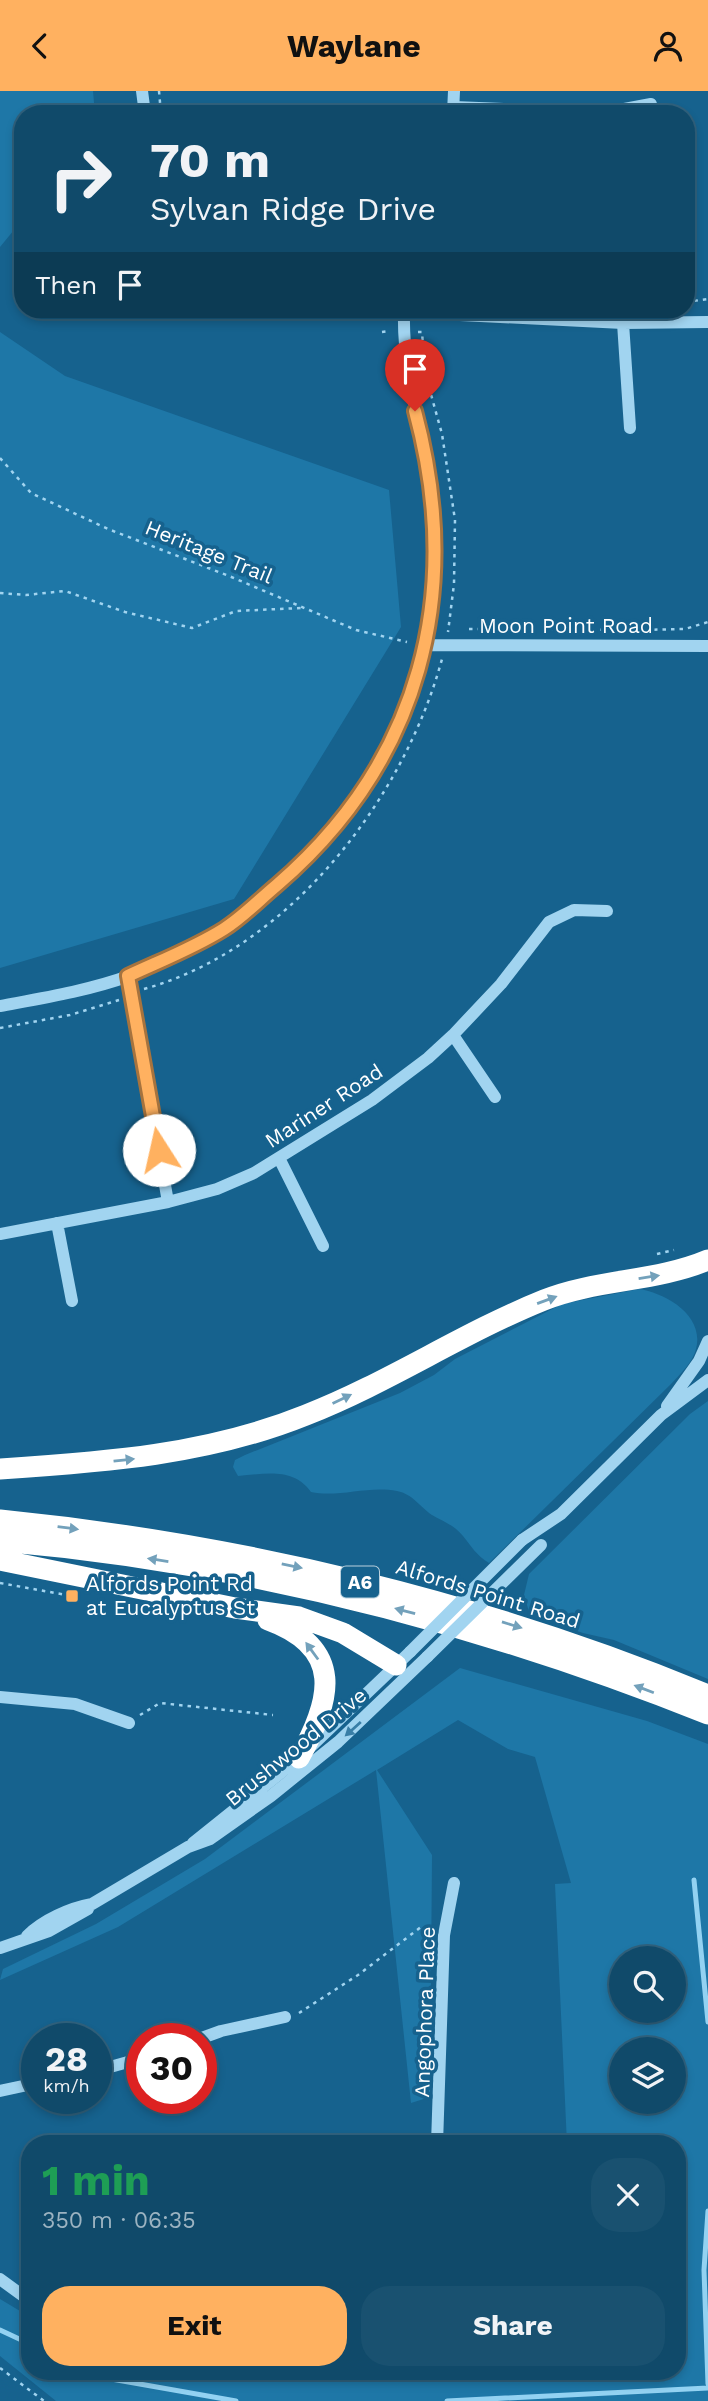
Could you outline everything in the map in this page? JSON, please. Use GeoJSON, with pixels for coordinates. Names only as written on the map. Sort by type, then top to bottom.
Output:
{"type":"FeatureCollection","features":[{"type":"Feature","properties":{"kind":"highway"},"geometry":{"type":"LineString","coordinates":[[0,1469],[128,1460],[191,1450],[250,1435],[335,1402],[548,1299],[588,1287],[658,1276],[708,1260]]}},
{"type":"Feature","properties":{"kind":"highway","name":"Alfords Point Road"},"geometry":{"type":"LineString","coordinates":[[0,1520],[179,1544],[358,1581],[552,1637],[708,1695]]}},
{"type":"Feature","properties":{"kind":"highway","name":"Alfords Point Road"},"geometry":{"type":"LineString","coordinates":[[0,1541],[193,1565],[344,1595],[406,1611],[571,1662],[708,1714]]}},
{"type":"Feature","properties":{"kind":"highway"},"geometry":{"type":"LineString","coordinates":[[0,1560],[235,1608],[271,1611],[316,1621],[403,1658]]}},
{"type":"Feature","properties":{"kind":"highway"},"geometry":{"type":"LineString","coordinates":[[235,1608],[290,1629],[309,1644],[321,1663],[326,1684],[324,1707],[299,1758]]}},
{"type":"Feature","properties":{"kind":"street"},"geometry":{"type":"LineString","coordinates":[[646,105],[651,104]]}},
{"type":"Feature","properties":{"kind":"street"},"geometry":{"type":"LineString","coordinates":[[0,1006],[68,993],[128,976],[224,929],[326,841],[367,783],[393,737],[408,702],[424,645],[435,567],[433,492],[409,390],[404,319]]}},
{"type":"Feature","properties":{"kind":"street"},"geometry":{"type":"LineString","coordinates":[[553,319],[623,323],[708,322]]}},
{"type":"Feature","properties":{"kind":"street"},"geometry":{"type":"LineString","coordinates":[[623,323],[630,428]]}},
{"type":"Feature","properties":{"kind":"street","name":"Moon Point Road"},"geometry":{"type":"LineString","coordinates":[[424,645],[708,646]]}},
{"type":"Feature","properties":{"kind":"street","name":"Mariner Road"},"geometry":{"type":"LineString","coordinates":[[0,1234],[168,1202],[237,1181],[279,1158],[391,1086],[453,1035],[501,984],[550,922],[574,910],[607,911]]}},
{"type":"Feature","properties":{"kind":"street"},"geometry":{"type":"LineString","coordinates":[[128,976],[168,1202]]}},
{"type":"Feature","properties":{"kind":"street"},"geometry":{"type":"LineString","coordinates":[[453,1035],[495,1097]]}},
{"type":"Feature","properties":{"kind":"street"},"geometry":{"type":"LineString","coordinates":[[279,1158],[323,1246]]}},
{"type":"Feature","properties":{"kind":"street"},"geometry":{"type":"LineString","coordinates":[[57,1223],[72,1301]]}},
{"type":"Feature","properties":{"kind":"street","name":"Brushwood Drive"},"geometry":{"type":"LineString","coordinates":[[661,1415],[699,1361],[708,1341]]}},
{"type":"Feature","properties":{"kind":"street","name":"Brushwood Drive"},"geometry":{"type":"LineString","coordinates":[[0,1948],[79,1906],[92,1904],[188,1847],[299,1758],[523,1540],[561,1514],[661,1415],[708,1380]]}},
{"type":"Feature","properties":{"kind":"street","name":"Brushwood Drive"},"geometry":{"type":"LineString","coordinates":[[188,1847],[210,1839],[292,1780],[362,1720],[541,1545],[561,1514]]}},
{"type":"Feature","properties":{"kind":"street"},"geometry":{"type":"LineString","coordinates":[[403,1658],[423,1661]]}},
{"type":"Feature","properties":{"kind":"street"},"geometry":{"type":"LineString","coordinates":[[0,1697],[83,1706],[129,1723]]}},
{"type":"Feature","properties":{"kind":"street","name":"Angophora Place"},"geometry":{"type":"LineString","coordinates":[[437,2135],[444,1935],[454,1883]]}},
{"type":"Feature","properties":{"kind":"street"},"geometry":{"type":"LineString","coordinates":[[217,2033],[285,2017]]}},
{"type":"Feature","properties":{"kind":"street"},"geometry":{"type":"LineString","coordinates":[[0,2091],[21,2086]]}},
{"type":"Feature","properties":{"kind":"street"},"geometry":{"type":"LineString","coordinates":[[0,2279],[21,2294]]}},
{"type":"Feature","properties":{"kind":"path"},"geometry":{"type":"LineString","coordinates":[[0,1028],[89,1010],[167,983],[243,941],[290,904],[333,862],[383,796],[406,754],[432,694],[449,627],[456,542],[450,475],[425,373],[422,332],[382,332]]}},
{"type":"Feature","properties":{"kind":"path","name":"Heritage Trail"},"geometry":{"type":"LineString","coordinates":[[0,459],[31,493],[108,529],[356,630],[424,645]]}},
{"type":"Feature","properties":{"kind":"path"},"geometry":{"type":"LineString","coordinates":[[0,593],[65,591],[125,612],[192,628],[236,611],[305,608]]}},
{"type":"Feature","properties":{"kind":"path"},"geometry":{"type":"LineString","coordinates":[[628,630],[685,629],[708,622]]}},
{"type":"Feature","properties":{"kind":"path"},"geometry":{"type":"LineString","coordinates":[[449,627],[456,630]]}},
{"type":"Feature","properties":{"kind":"path"},"geometry":{"type":"LineString","coordinates":[[464,629],[527,629]]}},
{"type":"Feature","properties":{"kind":"path"},"geometry":{"type":"LineString","coordinates":[[538,629],[617,630]]}},
{"type":"Feature","properties":{"kind":"path"},"geometry":{"type":"LineString","coordinates":[[653,1255],[677,1250]]}},
{"type":"Feature","properties":{"kind":"path"},"geometry":{"type":"LineString","coordinates":[[0,1583],[72,1596]]}},
{"type":"Feature","properties":{"kind":"path"},"geometry":{"type":"LineString","coordinates":[[129,1723],[160,1703],[273,1715]]}},
{"type":"Feature","properties":{"kind":"path"},"geometry":{"type":"LineString","coordinates":[[285,2017],[306,2011],[421,1927],[444,1935]]}},
{"type":"Feature","properties":{"kind":"path"},"geometry":{"type":"LineString","coordinates":[[0,2368],[44,2401]]}},
{"type":"Feature","properties":{"kind":"shaded area"},"geometry":{"type":"Polygon","coordinates":[[[0,91],[93,91],[94,105],[14,105],[14,230],[0,247],[0,91]]]}},
{"type":"Feature","properties":{"kind":"shaded area"},"geometry":{"type":"Polygon","coordinates":[[[0,332],[65,376],[389,490],[401,627],[234,899],[0,968],[0,332]]]}},
{"type":"Feature","properties":{"kind":"shaded area"},"geometry":{"type":"Polygon","coordinates":[[[639,1289],[660,1295],[689,1316],[697,1337],[692,1359],[671,1384],[489,1563],[477,1554],[456,1529],[403,1493],[375,1489],[332,1494],[311,1492],[304,1484],[287,1475],[238,1476],[233,1467],[235,1460],[245,1455],[400,1393],[434,1375],[455,1359],[562,1304],[639,1289]]]}},
{"type":"Feature","properties":{"kind":"shaded area"},"geometry":{"type":"Polygon","coordinates":[[[708,1401],[708,1679],[614,1640],[583,1633],[530,1615],[524,1595],[529,1574],[690,1414],[708,1401]]]}},
{"type":"Feature","properties":{"kind":"shaded area"},"geometry":{"type":"Polygon","coordinates":[[[460,1668],[647,1721],[708,1744],[708,2401],[56,2401],[30,2380],[686,2380],[686,2135],[567,2135],[555,1884],[571,1883],[535,1757],[508,1749],[458,1720],[377,1770],[432,1855],[430,2097],[411,2103],[376,1770],[118,1927],[0,1980],[3,1969],[96,1924],[205,1859],[460,1668]]]}},
{"type":"Feature","properties":{"kind":"shaded area"},"geometry":{"type":"Polygon","coordinates":[[[0,2299],[21,2312],[21,2373],[0,2356],[0,2299]]]}},
{"type":"Feature","properties":{"kind":"waterway"},"geometry":{"type":"LineString","coordinates":[[694,1880],[708,2022]]}},
{"type":"Feature","properties":{"kind":"waterway"},"geometry":{"type":"LineString","coordinates":[[708,2211],[704,2270],[708,2384]]}},
{"type":"Feature","properties":{"kind":"waterway"},"geometry":{"type":"LineString","coordinates":[[0,2330],[21,2340]]}},
{"type":"Feature","properties":{"kind":"waterway"},"geometry":{"type":"LineString","coordinates":[[117,2380],[236,2401]]}},
{"type":"Feature","properties":{"kind":"waterway"},"geometry":{"type":"LineString","coordinates":[[447,2401],[708,2388]]}},
{"type":"Feature","properties":{"kind":"place","name":"Alfords Point Rd at Eucalyptus St"},"geometry":{"type":"Point","coordinates":[72,1596]}},
{"type":"Feature","properties":{"kind":"route"},"geometry":{"type":"LineString","coordinates":[[159,1150],[128,976],[224,929],[247,912],[326,841],[367,783],[393,737],[408,702],[424,645],[435,567],[431,473],[415,411]]}}]}
